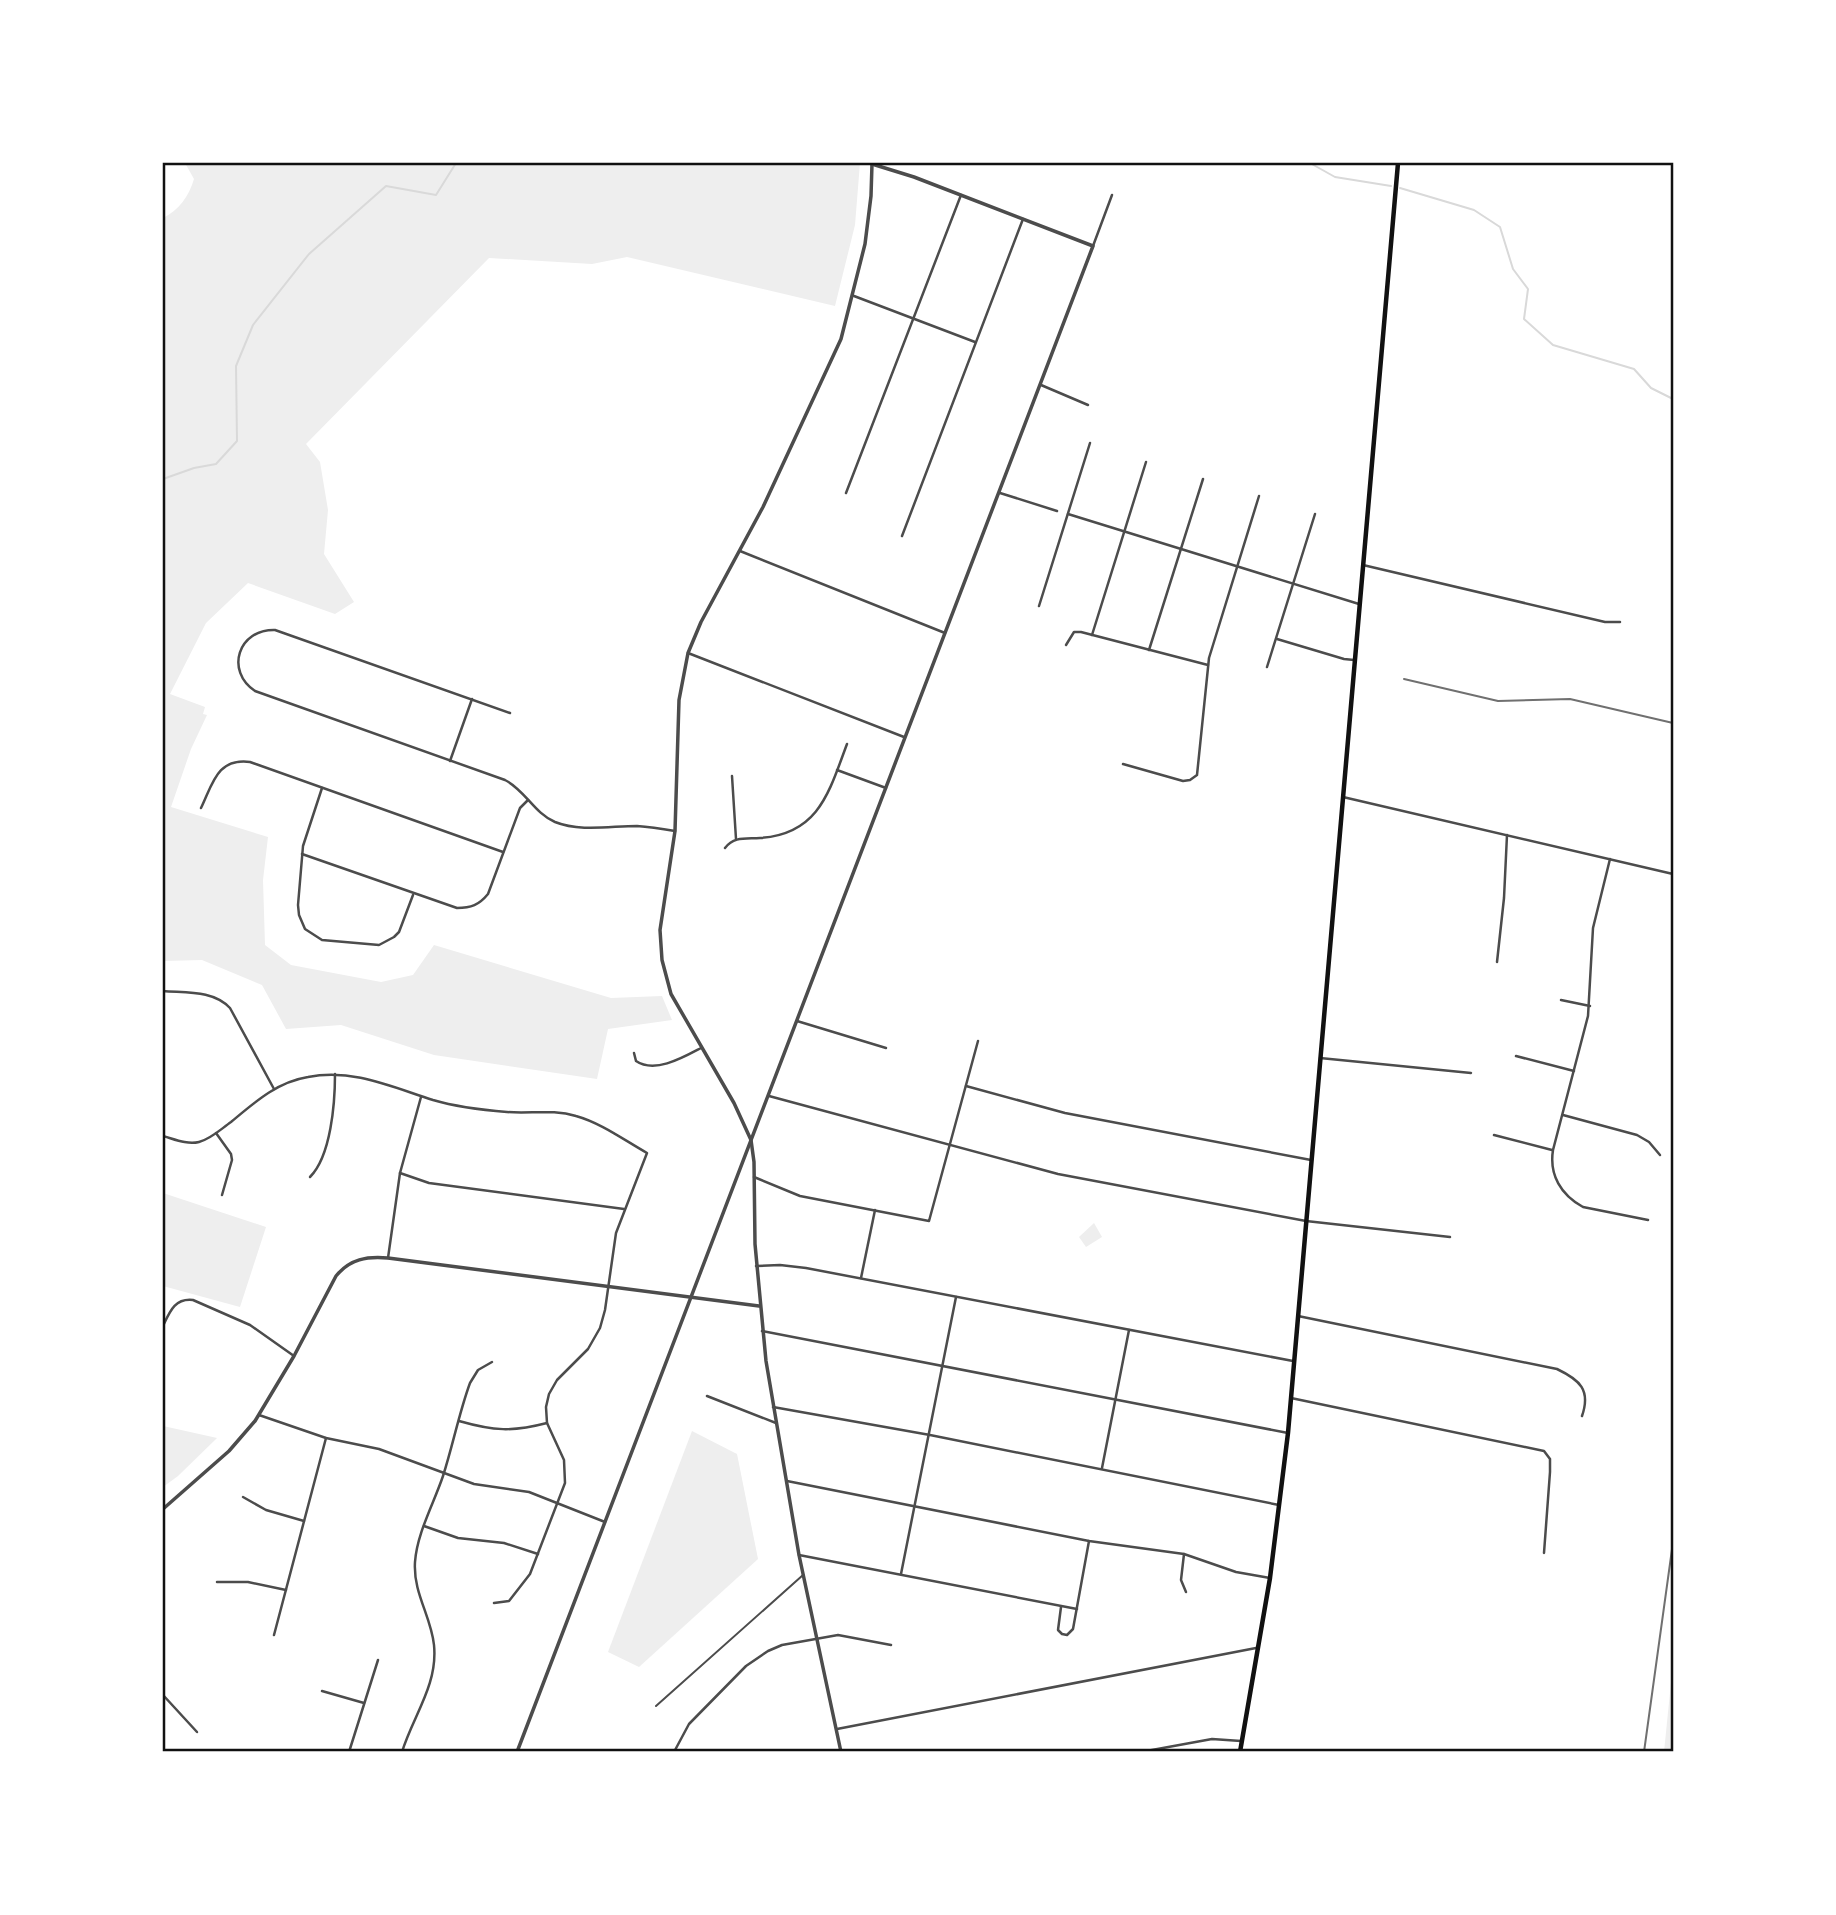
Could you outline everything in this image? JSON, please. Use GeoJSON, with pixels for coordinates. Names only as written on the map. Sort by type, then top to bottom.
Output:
{"type":"FeatureCollection","features":[{"type":"Feature","properties":{"kind":"main road"},"geometry":{"type":"LineString","coordinates":[[1240,1752],[1270,1578],[1288,1433],[1398,163]]}},
{"type":"Feature","properties":{"kind":"street"},"geometry":{"type":"LineString","coordinates":[[841,1752],[799,1555],[773,1407],[759,1306],[751,1140],[734,1102],[671,994],[660,950],[660,920],[675,831],[679,700],[688,653],[701,622],[763,508],[841,339],[867,226],[872,164],[1093,246]]}},
{"type":"Feature","properties":{"kind":"street"},"geometry":{"type":"LineString","coordinates":[[846,493],[961,195]]}},
{"type":"Feature","properties":{"kind":"street"},"geometry":{"type":"LineString","coordinates":[[517,1752],[1112,195]]}},
{"type":"Feature","properties":{"kind":"street"},"geometry":{"type":"LineString","coordinates":[[902,536],[1023,219]]}},
{"type":"Feature","properties":{"kind":"street"},"geometry":{"type":"LineString","coordinates":[[853,296],[975,342]]}},
{"type":"Feature","properties":{"kind":"street"},"geometry":{"type":"LineString","coordinates":[[1041,385],[1088,405]]}},
{"type":"Feature","properties":{"kind":"street"},"geometry":{"type":"LineString","coordinates":[[1039,606],[1090,443]]}},
{"type":"Feature","properties":{"kind":"street"},"geometry":{"type":"LineString","coordinates":[[1092,635],[1146,462]]}},
{"type":"Feature","properties":{"kind":"street"},"geometry":{"type":"LineString","coordinates":[[1149,650],[1203,478]]}},
{"type":"Feature","properties":{"kind":"street"},"geometry":{"type":"LineString","coordinates":[[1000,493],[1057,511]]}},
{"type":"Feature","properties":{"kind":"street"},"geometry":{"type":"LineString","coordinates":[[1124,764],[1179,780],[1186,781],[1196,777],[1199,769],[1208,665],[1259,496]]}},
{"type":"Feature","properties":{"kind":"street"},"geometry":{"type":"LineString","coordinates":[[1068,514],[1360,604]]}},
{"type":"Feature","properties":{"kind":"street"},"geometry":{"type":"LineString","coordinates":[[1268,667],[1315,514]]}},
{"type":"Feature","properties":{"kind":"street"},"geometry":{"type":"LineString","coordinates":[[740,551],[946,633]]}},
{"type":"Feature","properties":{"kind":"street"},"geometry":{"type":"LineString","coordinates":[[1363,565],[1605,622],[1620,622]]}},
{"type":"Feature","properties":{"kind":"street"},"geometry":{"type":"LineString","coordinates":[[510,713],[275,630],[264,630],[252,635],[240,653],[238,665],[242,677],[255,691],[513,784],[544,815],[570,826],[644,827],[675,831]]}},
{"type":"Feature","properties":{"kind":"street"},"geometry":{"type":"LineString","coordinates":[[1066,645],[1074,632],[1208,665]]}},
{"type":"Feature","properties":{"kind":"street"},"geometry":{"type":"LineString","coordinates":[[1277,639],[1355,660]]}},
{"type":"Feature","properties":{"kind":"street"},"geometry":{"type":"LineString","coordinates":[[688,653],[906,738]]}},
{"type":"Feature","properties":{"kind":"street"},"geometry":{"type":"LineString","coordinates":[[450,761],[472,699]]}},
{"type":"Feature","properties":{"kind":"street"},"geometry":{"type":"LineString","coordinates":[[725,848],[736,839],[775,836],[801,827],[814,816],[824,802],[847,744]]}},
{"type":"Feature","properties":{"kind":"street"},"geometry":{"type":"LineString","coordinates":[[201,807],[217,775],[229,763],[250,762],[503,852]]}},
{"type":"Feature","properties":{"kind":"street"},"geometry":{"type":"LineString","coordinates":[[837,770],[886,788]]}},
{"type":"Feature","properties":{"kind":"street"},"geometry":{"type":"LineString","coordinates":[[732,776],[736,839]]}},
{"type":"Feature","properties":{"kind":"street"},"geometry":{"type":"LineString","coordinates":[[322,788],[304,838],[302,854],[299,915],[305,929],[322,940],[369,945],[387,942],[398,932],[413,894]]}},
{"type":"Feature","properties":{"kind":"street"},"geometry":{"type":"LineString","coordinates":[[1343,797],[1673,874]]}},
{"type":"Feature","properties":{"kind":"street"},"geometry":{"type":"LineString","coordinates":[[302,854],[457,908],[476,906],[488,894],[520,808],[528,800]]}},
{"type":"Feature","properties":{"kind":"street"},"geometry":{"type":"LineString","coordinates":[[1497,962],[1507,835]]}},
{"type":"Feature","properties":{"kind":"street"},"geometry":{"type":"LineString","coordinates":[[1610,859],[1594,928],[1590,1006],[1553,1150],[1552,1165],[1554,1177],[1573,1202],[1648,1220]]}},
{"type":"Feature","properties":{"kind":"street"},"geometry":{"type":"LineString","coordinates":[[163,991],[207,995],[225,1002],[274,1089]]}},
{"type":"Feature","properties":{"kind":"street"},"geometry":{"type":"LineString","coordinates":[[1562,1000],[1590,1006]]}},
{"type":"Feature","properties":{"kind":"street"},"geometry":{"type":"LineString","coordinates":[[797,1021],[886,1048]]}},
{"type":"Feature","properties":{"kind":"street"},"geometry":{"type":"LineString","coordinates":[[754,1178],[790,1194],[929,1221],[978,1041]]}},
{"type":"Feature","properties":{"kind":"street"},"geometry":{"type":"LineString","coordinates":[[634,1053],[636,1061],[648,1065],[674,1062],[701,1048]]}},
{"type":"Feature","properties":{"kind":"street"},"geometry":{"type":"LineString","coordinates":[[1516,1056],[1574,1070]]}},
{"type":"Feature","properties":{"kind":"street"},"geometry":{"type":"LineString","coordinates":[[1320,1058],[1471,1073]]}},
{"type":"Feature","properties":{"kind":"street"},"geometry":{"type":"LineString","coordinates":[[310,1177],[320,1168],[330,1127],[335,1099],[335,1074]]}},
{"type":"Feature","properties":{"kind":"street"},"geometry":{"type":"LineString","coordinates":[[163,1136],[199,1142],[216,1133],[274,1089],[308,1077],[335,1074],[363,1078],[457,1106],[508,1112],[553,1111],[573,1115],[597,1124],[647,1153],[616,1233],[609,1287],[597,1335],[557,1380],[545,1407],[547,1423],[565,1468],[565,1483],[530,1574],[509,1601],[494,1603]]}},
{"type":"Feature","properties":{"kind":"street"},"geometry":{"type":"LineString","coordinates":[[966,1086],[1065,1114],[1311,1160]]}},
{"type":"Feature","properties":{"kind":"street"},"geometry":{"type":"LineString","coordinates":[[388,1258],[400,1173],[421,1096]]}},
{"type":"Feature","properties":{"kind":"street"},"geometry":{"type":"LineString","coordinates":[[768,1096],[1048,1172],[1306,1221],[1450,1237]]}},
{"type":"Feature","properties":{"kind":"street"},"geometry":{"type":"LineString","coordinates":[[1563,1115],[1637,1135],[1649,1142],[1660,1155]]}},
{"type":"Feature","properties":{"kind":"street"},"geometry":{"type":"LineString","coordinates":[[216,1133],[231,1154],[232,1160],[222,1195]]}},
{"type":"Feature","properties":{"kind":"street"},"geometry":{"type":"LineString","coordinates":[[1494,1135],[1553,1150]]}},
{"type":"Feature","properties":{"kind":"street"},"geometry":{"type":"LineString","coordinates":[[400,1173],[429,1182],[625,1209]]}},
{"type":"Feature","properties":{"kind":"street"},"geometry":{"type":"LineString","coordinates":[[861,1278],[875,1210]]}},
{"type":"Feature","properties":{"kind":"street"},"geometry":{"type":"LineString","coordinates":[[163,1509],[240,1439],[260,1415],[340,1271],[362,1258],[388,1258],[759,1306]]}},
{"type":"Feature","properties":{"kind":"street"},"geometry":{"type":"LineString","coordinates":[[756,1266],[791,1266],[861,1278],[1294,1361]]}},
{"type":"Feature","properties":{"kind":"street"},"geometry":{"type":"LineString","coordinates":[[901,1574],[956,1297]]}},
{"type":"Feature","properties":{"kind":"street"},"geometry":{"type":"LineString","coordinates":[[163,1326],[177,1302],[184,1299],[193,1300],[250,1325],[295,1356]]}},
{"type":"Feature","properties":{"kind":"street"},"geometry":{"type":"LineString","coordinates":[[1298,1316],[1557,1368],[1573,1378],[1584,1392],[1586,1404],[1581,1416]]}},
{"type":"Feature","properties":{"kind":"street"},"geometry":{"type":"LineString","coordinates":[[1101,1469],[1129,1330]]}},
{"type":"Feature","properties":{"kind":"street"},"geometry":{"type":"LineString","coordinates":[[762,1331],[1288,1433]]}},
{"type":"Feature","properties":{"kind":"street"},"geometry":{"type":"LineString","coordinates":[[402,1752],[421,1710],[434,1669],[434,1641],[419,1597],[415,1572],[416,1554],[474,1376],[482,1366],[492,1362]]}},
{"type":"Feature","properties":{"kind":"street"},"geometry":{"type":"LineString","coordinates":[[707,1396],[776,1423]]}},
{"type":"Feature","properties":{"kind":"street"},"geometry":{"type":"LineString","coordinates":[[1291,1398],[1544,1451],[1550,1459],[1544,1553]]}},
{"type":"Feature","properties":{"kind":"street"},"geometry":{"type":"LineString","coordinates":[[773,1407],[930,1435],[1280,1505]]}},
{"type":"Feature","properties":{"kind":"street"},"geometry":{"type":"LineString","coordinates":[[260,1415],[326,1438],[379,1449],[474,1484],[528,1492],[605,1522]]}},
{"type":"Feature","properties":{"kind":"street"},"geometry":{"type":"LineString","coordinates":[[459,1421],[503,1430],[524,1429],[547,1423]]}},
{"type":"Feature","properties":{"kind":"street"},"geometry":{"type":"LineString","coordinates":[[274,1635],[326,1438]]}},
{"type":"Feature","properties":{"kind":"street"},"geometry":{"type":"LineString","coordinates":[[786,1481],[1089,1541],[1184,1554],[1236,1572],[1270,1578]]}},
{"type":"Feature","properties":{"kind":"street"},"geometry":{"type":"LineString","coordinates":[[243,1497],[266,1510],[304,1521]]}},
{"type":"Feature","properties":{"kind":"street"},"geometry":{"type":"LineString","coordinates":[[424,1526],[458,1538],[505,1543],[538,1554]]}},
{"type":"Feature","properties":{"kind":"street"},"geometry":{"type":"LineString","coordinates":[[1061,1606],[1058,1630],[1064,1635],[1072,1632],[1089,1541]]}},
{"type":"Feature","properties":{"kind":"street"},"geometry":{"type":"LineString","coordinates":[[1184,1554],[1181,1580],[1186,1592]]}},
{"type":"Feature","properties":{"kind":"street"},"geometry":{"type":"LineString","coordinates":[[799,1555],[1077,1609]]}},
{"type":"Feature","properties":{"kind":"street"},"geometry":{"type":"LineString","coordinates":[[217,1583],[248,1582],[286,1590]]}},
{"type":"Feature","properties":{"kind":"street"},"geometry":{"type":"LineString","coordinates":[[674,1752],[689,1724],[746,1666],[768,1651],[838,1635],[891,1645]]}},
{"type":"Feature","properties":{"kind":"street"},"geometry":{"type":"LineString","coordinates":[[837,1729],[1258,1647]]}},
{"type":"Feature","properties":{"kind":"street"},"geometry":{"type":"LineString","coordinates":[[349,1752],[377,1660]]}},
{"type":"Feature","properties":{"kind":"street"},"geometry":{"type":"LineString","coordinates":[[322,1691],[364,1703]]}},
{"type":"Feature","properties":{"kind":"street"},"geometry":{"type":"LineString","coordinates":[[163,1695],[197,1732]]}},
{"type":"Feature","properties":{"kind":"street"},"geometry":{"type":"LineString","coordinates":[[1141,1752],[1212,1739],[1242,1741]]}},
{"type":"Feature","properties":{"kind":"lane"},"geometry":{"type":"LineString","coordinates":[[656,1706],[804,1574]]}},
{"type":"Feature","properties":{"kind":"shaded area"},"geometry":{"type":"Polygon","coordinates":[[[185,163],[860,163],[855,225],[835,306],[627,257],[592,264],[489,258],[306,444],[320,462],[328,510],[324,554],[354,602],[335,614],[248,583],[206,623],[170,694],[205,707],[203,714],[207,715],[191,749],[171,807],[268,837],[263,880],[265,945],[291,965],[381,982],[413,975],[434,945],[611,998],[662,996],[672,1020],[608,1029],[597,1079],[434,1055],[341,1025],[286,1029],[262,985],[202,960],[163,961],[163,218],[179,207],[192,185],[194,179],[185,163]]]}},
{"type":"Feature","properties":{"kind":"shaded area"},"geometry":{"type":"Polygon","coordinates":[[[163,1193],[266,1227],[240,1307],[163,1286],[163,1193]]]}},
{"type":"Feature","properties":{"kind":"shaded area"},"geometry":{"type":"Polygon","coordinates":[[[1094,1223],[1102,1237],[1086,1247],[1079,1237],[1094,1223]]]}},
{"type":"Feature","properties":{"kind":"shaded area"},"geometry":{"type":"Polygon","coordinates":[[[163,1426],[217,1438],[163,1487],[163,1426]]]}},
{"type":"Feature","properties":{"kind":"shaded area"},"geometry":{"type":"Polygon","coordinates":[[[692,1431],[737,1454],[758,1559],[639,1667],[608,1652],[692,1431]]]}},
{"type":"Feature","properties":{"kind":"shaded area"},"geometry":{"type":"Polygon","coordinates":[[[1673,1663],[1673,1752],[1664,1752],[1673,1663]]]}},
{"type":"Feature","properties":{"kind":"waterway"},"geometry":{"type":"LineString","coordinates":[[163,479],[194,468],[216,464],[237,441],[236,366],[253,325],[309,254],[386,186],[436,195],[456,163]]}},
{"type":"Feature","properties":{"kind":"waterway"},"geometry":{"type":"LineString","coordinates":[[1310,163],[1335,177],[1391,186]]}},
{"type":"Feature","properties":{"kind":"waterway"},"geometry":{"type":"LineString","coordinates":[[1400,188],[1474,210],[1500,227],[1513,269],[1528,289],[1524,319],[1553,345],[1634,369],[1651,388],[1673,399]]}},
{"type":"Feature","properties":{"kind":"railway"},"geometry":{"type":"LineString","coordinates":[[1404,679],[1498,701],[1570,699],[1673,723]]}},
{"type":"Feature","properties":{"kind":"railway"},"geometry":{"type":"LineString","coordinates":[[1644,1752],[1673,1542]]}}]}
